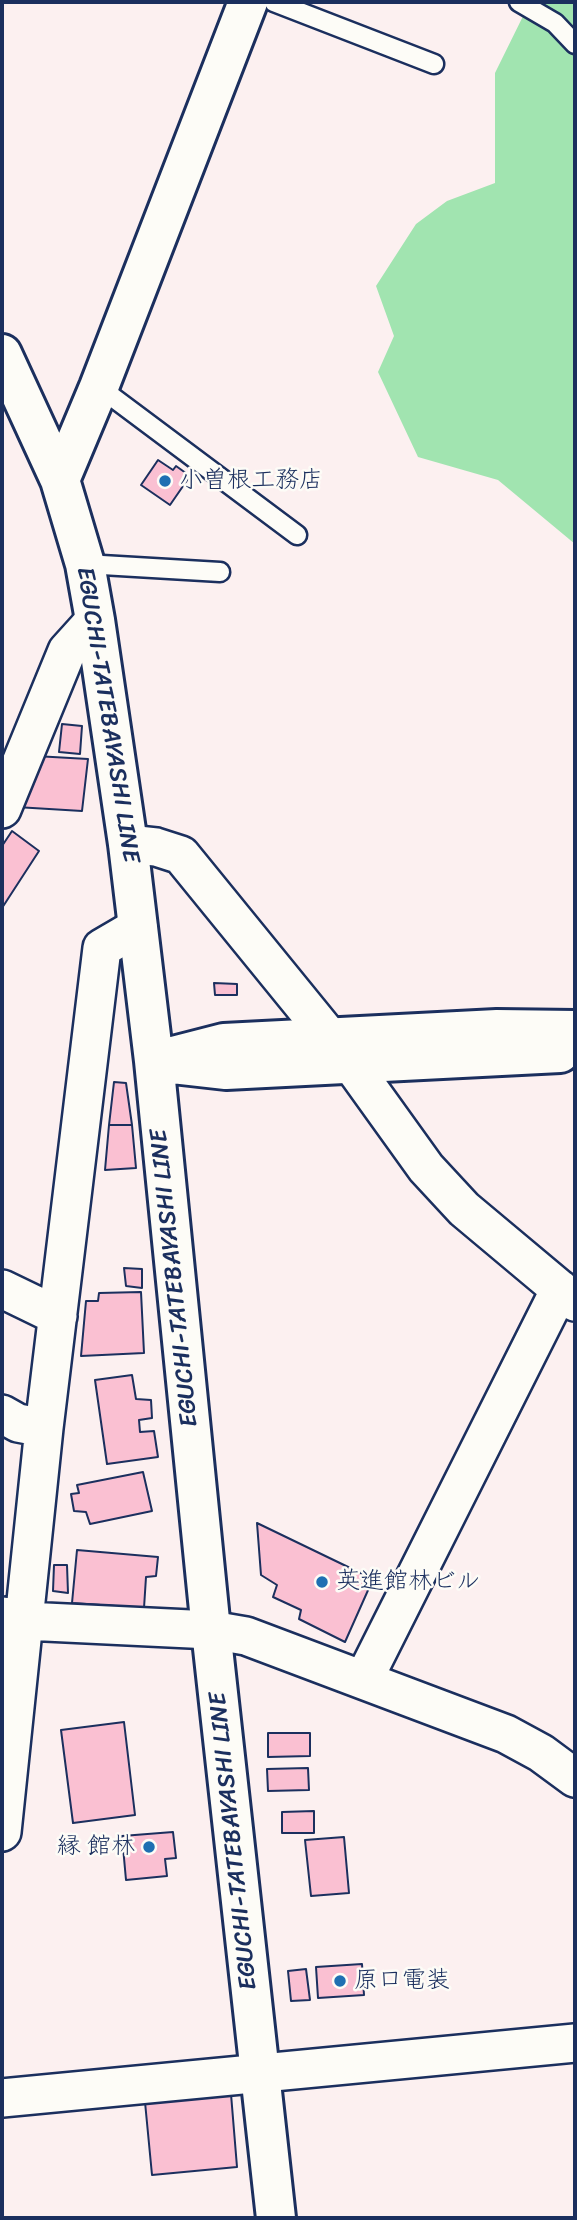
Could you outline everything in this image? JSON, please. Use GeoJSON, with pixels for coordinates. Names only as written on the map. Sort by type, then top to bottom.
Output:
{"type":"FeatureCollection","features":[{"type":"Feature","properties":{"kind":"main road"},"geometry":{"type":"LineString","coordinates":[[60,480],[99,387],[248,2]]}},
{"type":"Feature","properties":{"kind":"main road","name":"EGUCHI-TATEBAYASHI LINE"},"geometry":{"type":"LineString","coordinates":[[2,354],[60,480],[85,564],[128,844],[154,1061],[211,1630],[276,2218]]}},
{"type":"Feature","properties":{"kind":"main road"},"geometry":{"type":"LineString","coordinates":[[154,1061],[226,1070],[497,1029],[575,1030]]}},
{"type":"Feature","properties":{"kind":"main road"},"geometry":{"type":"LineString","coordinates":[[341,1051],[575,1052]]}},
{"type":"Feature","properties":{"kind":"street"},"geometry":{"type":"LineString","coordinates":[[2,809],[67,651],[95,620]]}},
{"type":"Feature","properties":{"kind":"street"},"geometry":{"type":"LineString","coordinates":[[128,844],[156,847],[181,855],[341,1051],[426,1168],[464,1209],[568,1295],[364,1679]]}},
{"type":"Feature","properties":{"kind":"street"},"geometry":{"type":"LineString","coordinates":[[2,1832],[13,1618],[44,1428],[102,948],[138,927]]}},
{"type":"Feature","properties":{"kind":"street"},"geometry":{"type":"LineString","coordinates":[[2,1289],[58,1316]]}},
{"type":"Feature","properties":{"kind":"street"},"geometry":{"type":"LineString","coordinates":[[2,1414],[18,1423],[44,1428]]}},
{"type":"Feature","properties":{"kind":"street"},"geometry":{"type":"LineString","coordinates":[[13,1618],[211,1630],[246,1636],[506,1734],[541,1753],[575,1777]]}},
{"type":"Feature","properties":{"kind":"street"},"geometry":{"type":"LineString","coordinates":[[2,2098],[575,2042]]}},
{"type":"Feature","properties":{"kind":"lane"},"geometry":{"type":"LineString","coordinates":[[274,2],[434,64]]}},
{"type":"Feature","properties":{"kind":"lane"},"geometry":{"type":"LineString","coordinates":[[519,2],[555,23],[575,44]]}},
{"type":"Feature","properties":{"kind":"lane"},"geometry":{"type":"LineString","coordinates":[[99,387],[297,535]]}},
{"type":"Feature","properties":{"kind":"lane"},"geometry":{"type":"LineString","coordinates":[[85,564],[220,572]]}},
{"type":"Feature","properties":{"kind":"green space"},"geometry":{"type":"Polygon","coordinates":[[[530,2],[575,2],[575,544],[498,480],[418,457],[378,372],[394,336],[376,286],[416,224],[447,201],[495,183],[495,73],[530,2]]]}},
{"type":"Feature","properties":{"kind":"building","name":"小曽根工務店"},"geometry":{"type":"Polygon","coordinates":[[[158,460],[173,470],[176,466],[190,476],[170,505],[141,485],[158,460]]]}},
{"type":"Feature","properties":{"kind":"building"},"geometry":{"type":"Polygon","coordinates":[[[62,724],[82,726],[80,754],[59,752],[62,724]]]}},
{"type":"Feature","properties":{"kind":"building"},"geometry":{"type":"Polygon","coordinates":[[[35,756],[88,759],[82,811],[16,807],[35,756]]]}},
{"type":"Feature","properties":{"kind":"building"},"geometry":{"type":"Polygon","coordinates":[[[12,831],[39,851],[2,908],[2,846],[12,831]]]}},
{"type":"Feature","properties":{"kind":"building"},"geometry":{"type":"Polygon","coordinates":[[[214,983],[237,984],[237,995],[215,995],[214,983]]]}},
{"type":"Feature","properties":{"kind":"building"},"geometry":{"type":"Polygon","coordinates":[[[114,1082],[126,1083],[132,1125],[109,1125],[114,1082]]]}},
{"type":"Feature","properties":{"kind":"building"},"geometry":{"type":"Polygon","coordinates":[[[109,1125],[132,1125],[136,1168],[105,1170],[109,1125]]]}},
{"type":"Feature","properties":{"kind":"building"},"geometry":{"type":"Polygon","coordinates":[[[124,1268],[142,1269],[142,1288],[126,1286],[124,1268]]]}},
{"type":"Feature","properties":{"kind":"building"},"geometry":{"type":"Polygon","coordinates":[[[141,1292],[144,1353],[81,1356],[86,1301],[98,1301],[99,1293],[141,1292]]]}},
{"type":"Feature","properties":{"kind":"building"},"geometry":{"type":"Polygon","coordinates":[[[132,1375],[136,1399],[151,1400],[152,1418],[139,1420],[140,1432],[154,1431],[158,1457],[107,1464],[95,1380],[132,1375]]]}},
{"type":"Feature","properties":{"kind":"building"},"geometry":{"type":"Polygon","coordinates":[[[143,1472],[152,1511],[90,1524],[86,1512],[74,1511],[71,1494],[79,1493],[77,1485],[143,1472]]]}},
{"type":"Feature","properties":{"kind":"building","name":"英進館林ビル"},"geometry":{"type":"Polygon","coordinates":[[[257,1523],[373,1579],[345,1642],[299,1619],[301,1610],[273,1597],[277,1585],[261,1575],[257,1523]]]}},
{"type":"Feature","properties":{"kind":"building"},"geometry":{"type":"Polygon","coordinates":[[[77,1550],[158,1557],[156,1576],[146,1577],[144,1608],[72,1603],[77,1550]]]}},
{"type":"Feature","properties":{"kind":"building"},"geometry":{"type":"Polygon","coordinates":[[[54,1565],[67,1565],[68,1593],[53,1591],[54,1565]]]}},
{"type":"Feature","properties":{"kind":"building"},"geometry":{"type":"Polygon","coordinates":[[[124,1722],[135,1815],[73,1823],[61,1730],[124,1722]]]}},
{"type":"Feature","properties":{"kind":"building"},"geometry":{"type":"Polygon","coordinates":[[[268,1733],[310,1733],[310,1756],[268,1757],[268,1733]]]}},
{"type":"Feature","properties":{"kind":"building"},"geometry":{"type":"Polygon","coordinates":[[[308,1768],[309,1790],[268,1791],[267,1769],[308,1768]]]}},
{"type":"Feature","properties":{"kind":"building"},"geometry":{"type":"Polygon","coordinates":[[[314,1811],[314,1833],[282,1833],[282,1812],[314,1811]]]}},
{"type":"Feature","properties":{"kind":"building","name":"縁 館林"},"geometry":{"type":"Polygon","coordinates":[[[173,1832],[176,1858],[165,1859],[167,1876],[126,1880],[122,1836],[173,1832]]]}},
{"type":"Feature","properties":{"kind":"building"},"geometry":{"type":"Polygon","coordinates":[[[344,1837],[349,1893],[311,1896],[305,1840],[344,1837]]]}},
{"type":"Feature","properties":{"kind":"building","name":"原口電装"},"geometry":{"type":"Polygon","coordinates":[[[362,1964],[364,1995],[318,1998],[316,1967],[362,1964]]]}},
{"type":"Feature","properties":{"kind":"building"},"geometry":{"type":"Polygon","coordinates":[[[306,1969],[310,2000],[291,2001],[288,1971],[306,1969]]]}},
{"type":"Feature","properties":{"kind":"building"},"geometry":{"type":"Polygon","coordinates":[[[231,2094],[237,2167],[152,2175],[145,2102],[231,2094]]]}},
{"type":"Feature","properties":{"kind":"place","name":"小曽根工務店"},"geometry":{"type":"Point","coordinates":[165,481]}},
{"type":"Feature","properties":{"kind":"place","name":"英進館林ビル"},"geometry":{"type":"Point","coordinates":[322,1582]}},
{"type":"Feature","properties":{"kind":"place","name":"縁 館林"},"geometry":{"type":"Point","coordinates":[149,1847]}},
{"type":"Feature","properties":{"kind":"place","name":"原口電装"},"geometry":{"type":"Point","coordinates":[340,1981]}}]}
